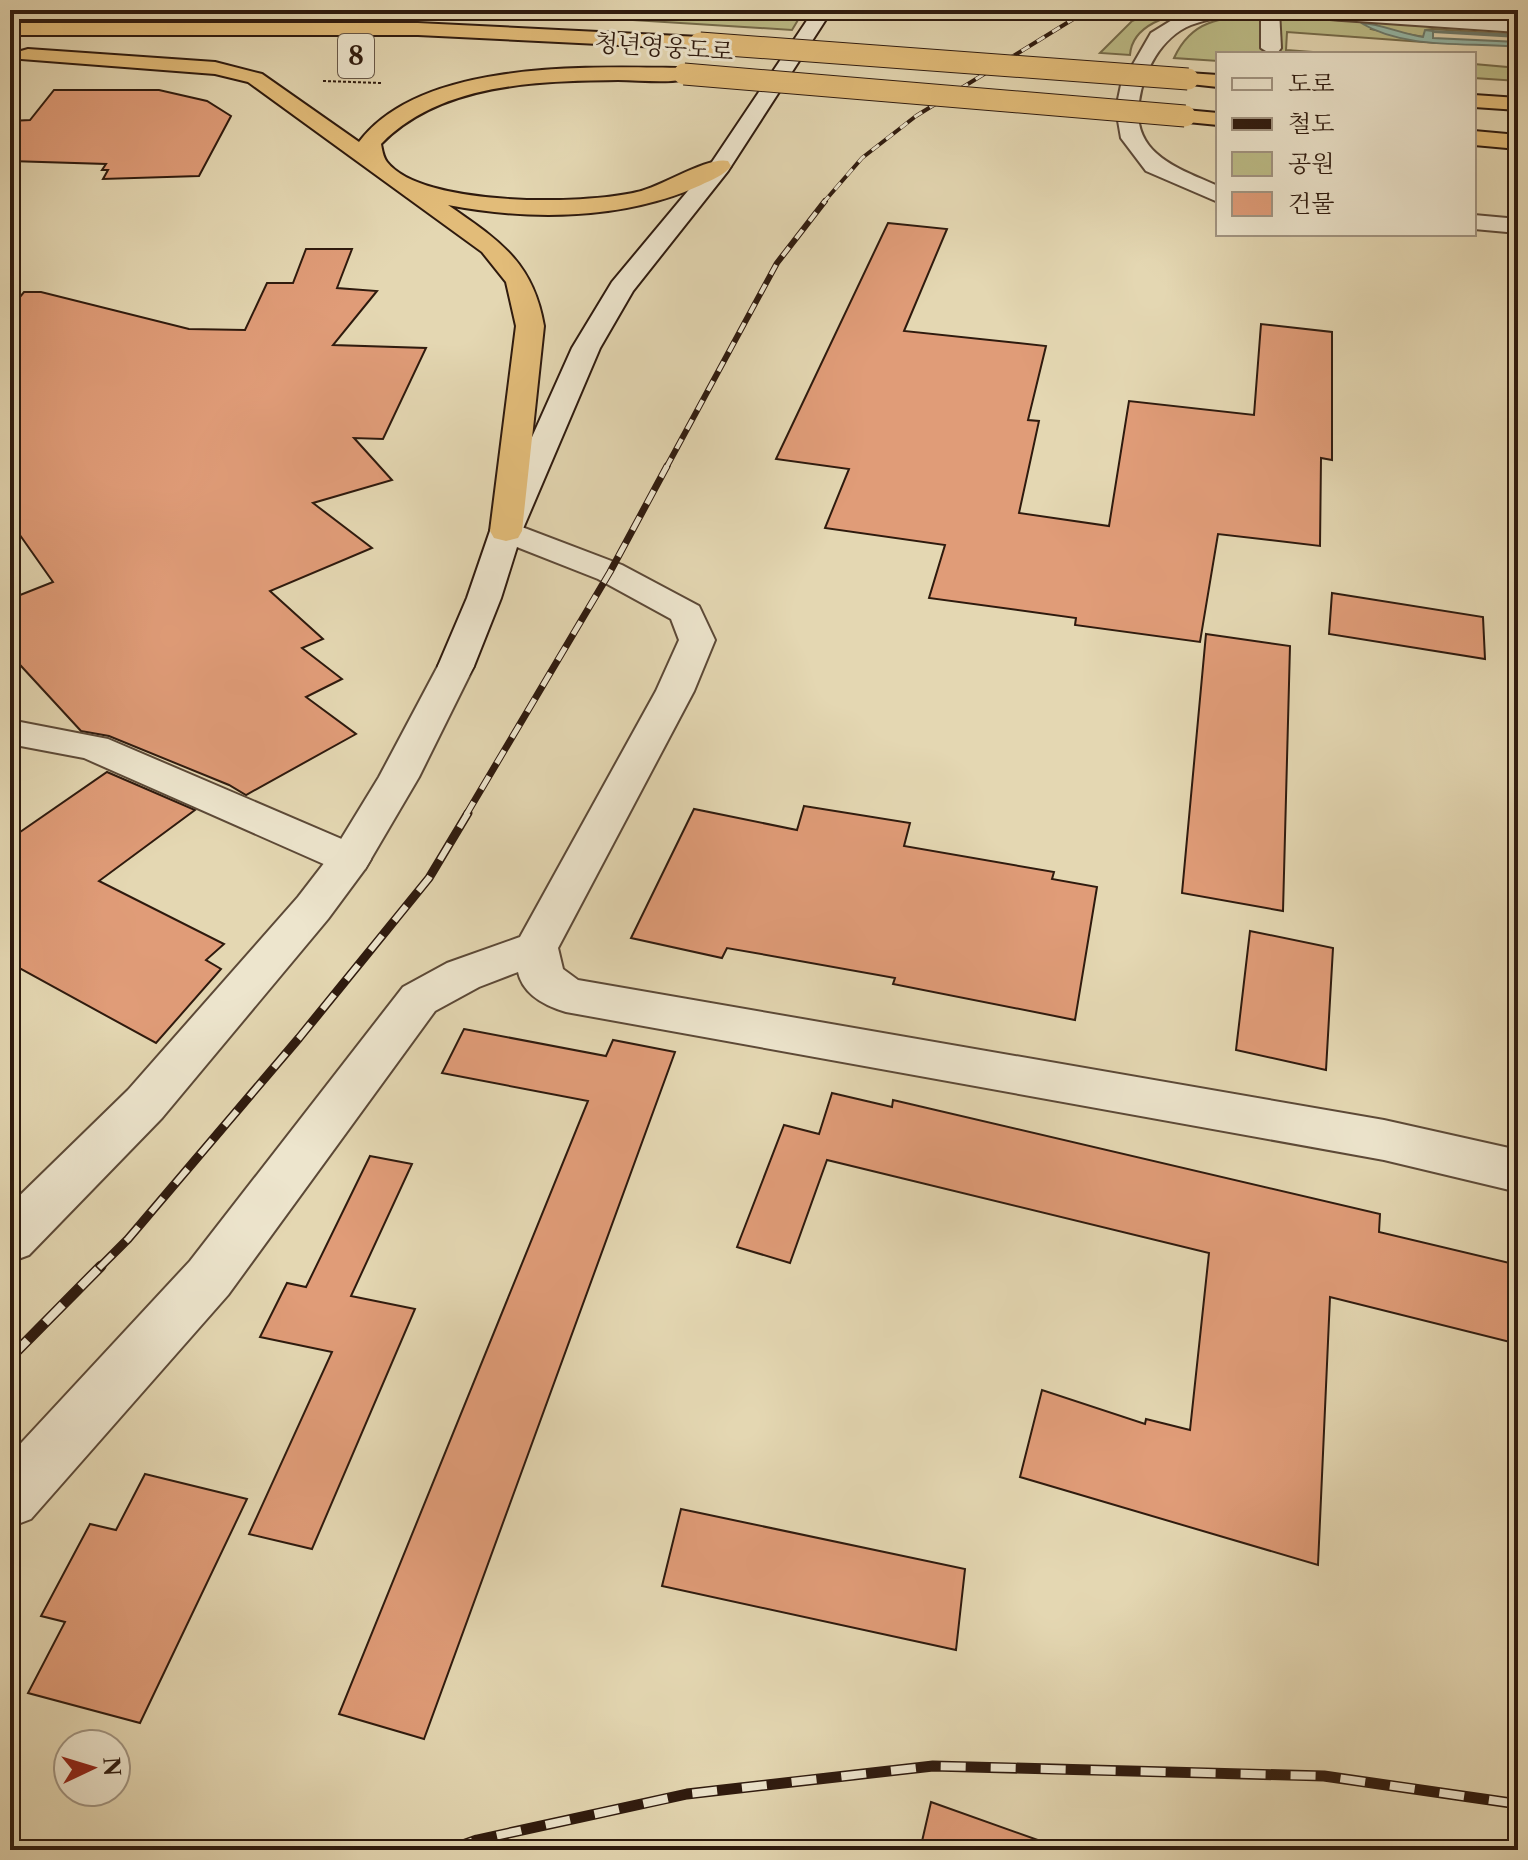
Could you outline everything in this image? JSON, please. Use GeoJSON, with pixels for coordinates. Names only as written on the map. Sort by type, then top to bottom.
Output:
{"type":"FeatureCollection","features":[{"type":"Feature","properties":{"kind":"highway"},"geometry":{"type":"LineString","coordinates":[[55,28],[232,19],[297,10]]}},
{"type":"Feature","properties":{"kind":"highway"},"geometry":{"type":"LineString","coordinates":[[593,19],[655,36],[700,43]]}},
{"type":"Feature","properties":{"kind":"highway","name":"청년영웅도로"},"geometry":{"type":"LineString","coordinates":[[10,29],[418,29],[700,43],[1216,81]]}},
{"type":"Feature","properties":{"kind":"highway"},"geometry":{"type":"LineString","coordinates":[[19,55],[248,54]]}},
{"type":"Feature","properties":{"kind":"highway"},"geometry":{"type":"LineString","coordinates":[[19,55],[215,68],[255,78],[491,247],[515,271],[526,296],[530,326],[506,531]]}},
{"type":"Feature","properties":{"kind":"highway","name":"청년영웅도로"},"geometry":{"type":"LineString","coordinates":[[501,63],[684,74],[1216,119]]}},
{"type":"Feature","properties":{"kind":"highway"},"geometry":{"type":"LineString","coordinates":[[684,74],[556,76],[509,81],[444,96],[394,116],[378,129],[370,143],[372,158],[383,172],[406,185],[440,195],[517,207],[557,208],[633,200],[694,180],[720,166]]}},
{"type":"Feature","properties":{"kind":"highway"},"geometry":{"type":"LineString","coordinates":[[1476,101],[1518,104]]}},
{"type":"Feature","properties":{"kind":"highway"},"geometry":{"type":"LineString","coordinates":[[1476,138],[1518,142]]}},
{"type":"Feature","properties":{"kind":"street"},"geometry":{"type":"LineString","coordinates":[[10,1239],[145,1104],[313,908],[350,859],[399,777],[456,666],[484,598],[506,531],[586,348],[614,300],[653,245],[720,166],[823,10]]}},
{"type":"Feature","properties":{"kind":"street"},"geometry":{"type":"LineString","coordinates":[[1270,10],[1271,48]]}},
{"type":"Feature","properties":{"kind":"street"},"geometry":{"type":"LineString","coordinates":[[1216,194],[1154,166],[1132,138],[1127,109],[1131,85],[1158,37],[1184,21],[1216,14],[1270,10],[1518,26]]}},
{"type":"Feature","properties":{"kind":"street"},"geometry":{"type":"LineString","coordinates":[[1476,222],[1518,226]]}},
{"type":"Feature","properties":{"kind":"street"},"geometry":{"type":"LineString","coordinates":[[506,531],[610,572],[687,613],[697,640],[675,691],[536,948],[542,978],[566,995],[1384,1140],[1518,1171]]}},
{"type":"Feature","properties":{"kind":"street"},"geometry":{"type":"LineString","coordinates":[[10,732],[94,748],[350,859]]}},
{"type":"Feature","properties":{"kind":"street"},"geometry":{"type":"LineString","coordinates":[[10,1498],[209,1278],[419,999],[463,975],[536,948]]}},
{"type":"Feature","properties":{"kind":"green space"},"geometry":{"type":"Polygon","coordinates":[[[363,10],[540,10],[552,18],[363,10]]]}},
{"type":"Feature","properties":{"kind":"green space"},"geometry":{"type":"Polygon","coordinates":[[[580,10],[804,10],[792,30],[601,18],[580,10]]]}},
{"type":"Feature","properties":{"kind":"green space"},"geometry":{"type":"Polygon","coordinates":[[[1159,10],[1195,10],[1164,18],[1145,28],[1132,44],[1130,55],[1100,53],[1132,21],[1159,10]]]}},
{"type":"Feature","properties":{"kind":"green space"},"geometry":{"type":"Polygon","coordinates":[[[1264,16],[1265,52],[1216,52],[1216,61],[1174,58],[1190,34],[1200,27],[1236,18],[1264,16]]]}},
{"type":"Feature","properties":{"kind":"green space"},"geometry":{"type":"Polygon","coordinates":[[[1278,16],[1518,32],[1518,35],[1432,29],[1426,30],[1424,37],[1390,31],[1374,24],[1371,29],[1437,43],[1287,32],[1286,50],[1313,52],[1276,52],[1278,16]]]}},
{"type":"Feature","properties":{"kind":"green space"},"geometry":{"type":"Polygon","coordinates":[[[1476,64],[1518,68],[1518,81],[1476,78],[1476,64]]]}},
{"type":"Feature","properties":{"kind":"shaded area"},"geometry":{"type":"Polygon","coordinates":[[[1361,23],[1423,37],[1425,30],[1433,31],[1433,38],[1518,42],[1518,47],[1417,41],[1379,32],[1361,23]]]}},
{"type":"Feature","properties":{"kind":"building"},"geometry":{"type":"Polygon","coordinates":[[[54,90],[159,90],[207,101],[231,116],[199,176],[103,179],[108,170],[102,170],[106,164],[10,161],[10,121],[30,120],[54,90]]]}},
{"type":"Feature","properties":{"kind":"building"},"geometry":{"type":"Polygon","coordinates":[[[888,223],[947,229],[904,331],[1046,346],[1028,420],[1039,421],[1019,513],[1109,526],[1129,401],[1254,415],[1261,324],[1332,332],[1332,460],[1321,458],[1320,546],[1218,534],[1200,642],[1075,625],[1076,618],[929,598],[945,545],[825,528],[849,469],[776,459],[888,223]]]}},
{"type":"Feature","properties":{"kind":"building"},"geometry":{"type":"Polygon","coordinates":[[[306,249],[352,249],[337,288],[377,291],[333,345],[426,348],[383,439],[354,438],[392,480],[313,503],[372,548],[270,591],[323,639],[302,648],[342,679],[306,697],[356,734],[246,795],[229,785],[109,736],[81,731],[10,654],[10,599],[53,582],[10,521],[10,309],[24,292],[41,292],[189,329],[245,330],[267,283],[293,283],[306,249]]]}},
{"type":"Feature","properties":{"kind":"building"},"geometry":{"type":"Polygon","coordinates":[[[1332,593],[1483,617],[1485,659],[1329,634],[1332,593]]]}},
{"type":"Feature","properties":{"kind":"building"},"geometry":{"type":"Polygon","coordinates":[[[1206,634],[1290,646],[1283,911],[1182,893],[1206,634]]]}},
{"type":"Feature","properties":{"kind":"building"},"geometry":{"type":"Polygon","coordinates":[[[107,772],[195,810],[99,881],[224,944],[206,960],[221,969],[156,1043],[10,963],[10,839],[107,772]]]}},
{"type":"Feature","properties":{"kind":"building"},"geometry":{"type":"Polygon","coordinates":[[[804,806],[910,823],[904,846],[1054,872],[1052,879],[1097,887],[1075,1020],[893,984],[895,978],[727,948],[722,958],[631,938],[694,809],[797,830],[804,806]]]}},
{"type":"Feature","properties":{"kind":"building"},"geometry":{"type":"Polygon","coordinates":[[[1250,931],[1333,948],[1326,1070],[1236,1050],[1250,931]]]}},
{"type":"Feature","properties":{"kind":"building"},"geometry":{"type":"Polygon","coordinates":[[[464,1029],[606,1056],[613,1040],[675,1052],[424,1739],[339,1714],[588,1101],[442,1073],[464,1029]]]}},
{"type":"Feature","properties":{"kind":"building"},"geometry":{"type":"Polygon","coordinates":[[[832,1093],[892,1107],[893,1100],[1380,1214],[1379,1232],[1518,1265],[1518,1344],[1330,1297],[1318,1565],[1020,1477],[1042,1390],[1145,1424],[1146,1419],[1190,1430],[1209,1253],[827,1160],[790,1263],[737,1247],[784,1125],[819,1134],[832,1093]]]}},
{"type":"Feature","properties":{"kind":"building"},"geometry":{"type":"Polygon","coordinates":[[[370,1156],[412,1164],[351,1296],[415,1309],[312,1549],[249,1534],[332,1352],[260,1337],[287,1283],[306,1287],[370,1156]]]}},
{"type":"Feature","properties":{"kind":"building"},"geometry":{"type":"Polygon","coordinates":[[[145,1474],[247,1499],[140,1723],[28,1693],[65,1622],[41,1616],[90,1524],[116,1530],[145,1474]]]}},
{"type":"Feature","properties":{"kind":"building"},"geometry":{"type":"Polygon","coordinates":[[[681,1509],[965,1569],[956,1650],[662,1586],[681,1509]]]}},
{"type":"Feature","properties":{"kind":"building"},"geometry":{"type":"Polygon","coordinates":[[[931,1802],[1049,1844],[1048,1850],[920,1850],[931,1802]]]}},
{"type":"Feature","properties":{"kind":"waterway"},"geometry":{"type":"LineString","coordinates":[[1433,31],[1518,36]]}},
{"type":"Feature","properties":{"kind":"railway"},"geometry":{"type":"LineString","coordinates":[[823,203],[862,158],[916,116],[1088,10]]}},
{"type":"Feature","properties":{"kind":"railway"},"geometry":{"type":"LineString","coordinates":[[666,468],[777,263],[825,201]]}},
{"type":"Feature","properties":{"kind":"railway"},"geometry":{"type":"LineString","coordinates":[[466,815],[610,572],[667,466]]}},
{"type":"Feature","properties":{"kind":"railway"},"geometry":{"type":"LineString","coordinates":[[101,1266],[128,1239],[299,1038],[429,878],[468,813]]}},
{"type":"Feature","properties":{"kind":"railway"},"geometry":{"type":"LineString","coordinates":[[10,1358],[101,1266]]}},
{"type":"Feature","properties":{"kind":"railway"},"geometry":{"type":"LineString","coordinates":[[449,1850],[477,1840],[687,1794],[933,1766],[1324,1776],[1518,1804]]}}]}
